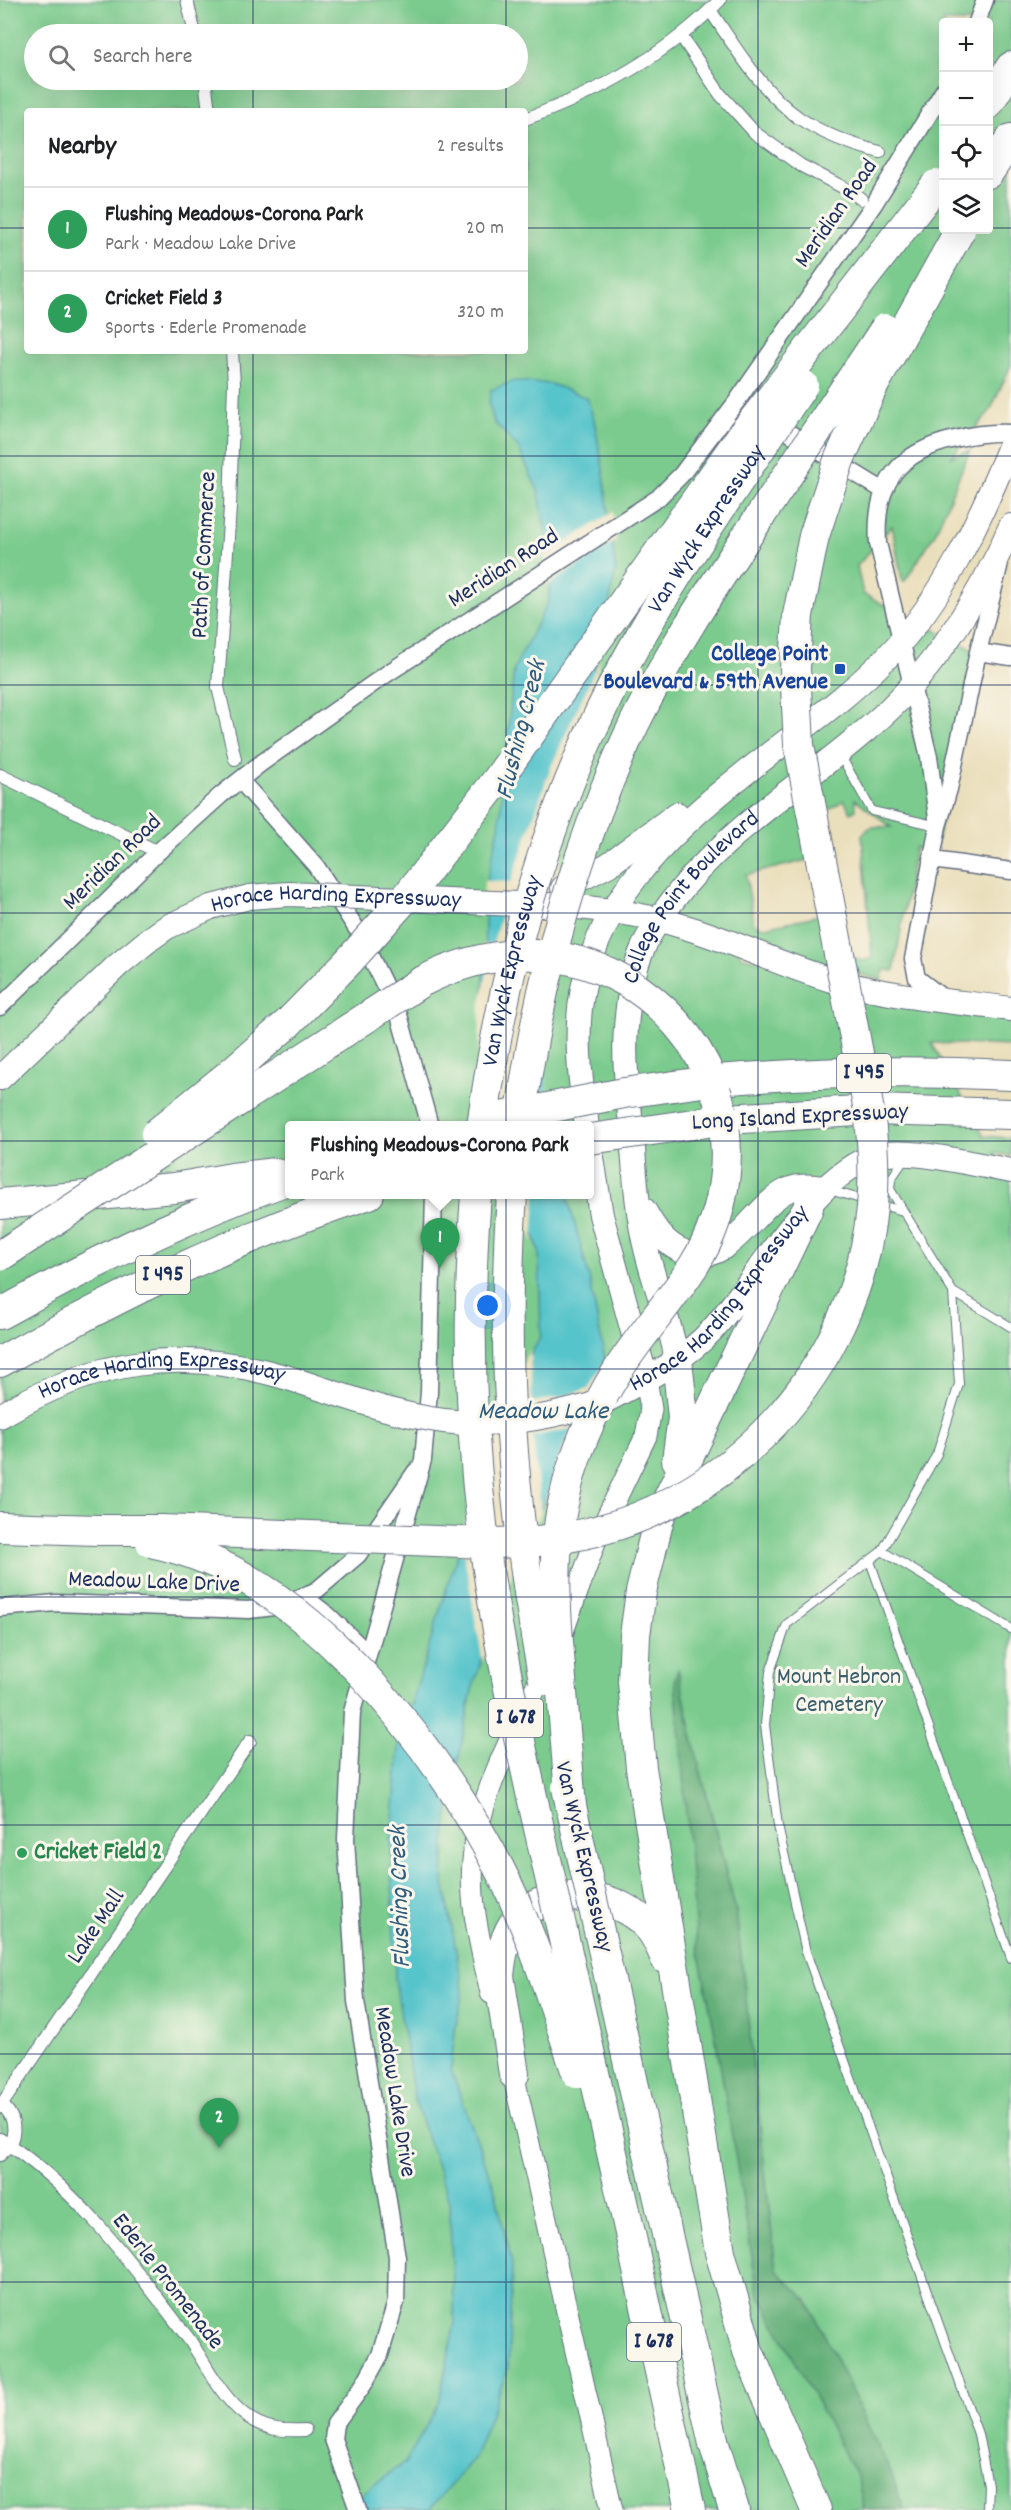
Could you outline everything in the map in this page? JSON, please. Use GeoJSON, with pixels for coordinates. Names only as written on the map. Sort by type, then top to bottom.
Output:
{"type":"FeatureCollection","features":[{"type":"Feature","properties":{"kind":"highway"},"geometry":{"type":"LineString","coordinates":[[993,96],[1011,67]]}},
{"type":"Feature","properties":{"kind":"highway"},"geometry":{"type":"LineString","coordinates":[[0,1245],[146,1142],[224,1079],[308,1003],[386,921],[477,808],[749,426],[939,180]]}},
{"type":"Feature","properties":{"kind":"highway","name":"Van Wyck Expressway"},"geometry":{"type":"LineString","coordinates":[[483,1121],[496,1033],[524,919],[556,817],[595,723],[639,639],[683,566],[939,180]]}},
{"type":"Feature","properties":{"kind":"highway","name":"Van Wyck Expressway"},"geometry":{"type":"LineString","coordinates":[[520,1121],[530,1050],[554,946],[591,829],[628,738],[670,656],[720,576],[948,234]]}},
{"type":"Feature","properties":{"kind":"highway"},"geometry":{"type":"LineString","coordinates":[[0,1527],[162,1530],[486,1543],[514,1543],[569,1537],[622,1523],[675,1500],[724,1468],[763,1435],[798,1396],[814,1373],[840,1326],[857,1280],[869,1229],[874,1158],[865,1091],[799,745],[795,668],[798,615],[813,536],[839,460],[872,388],[958,234]]}},
{"type":"Feature","properties":{"kind":"highway"},"geometry":{"type":"LineString","coordinates":[[0,1256],[421,982],[458,965],[496,955],[515,953],[572,960],[627,982],[661,1007],[676,1022],[698,1052],[715,1088],[726,1143],[724,1180],[717,1216],[703,1250],[634,1347],[595,1410],[577,1453],[563,1501],[556,1544],[555,1607],[572,1808]]}},
{"type":"Feature","properties":{"kind":"highway","name":"Long Island Expressway"},"geometry":{"type":"LineString","coordinates":[[483,1121],[574,1101],[717,1080],[790,1074],[889,1072],[1011,1075]]}},
{"type":"Feature","properties":{"kind":"highway","name":"Long Island Expressway"},"geometry":{"type":"LineString","coordinates":[[594,1138],[728,1119],[873,1110],[1011,1114]]}},
{"type":"Feature","properties":{"kind":"highway"},"geometry":{"type":"LineString","coordinates":[[0,1204],[174,1188],[232,1178],[285,1173]]}},
{"type":"Feature","properties":{"kind":"highway","name":"I 495"},"geometry":{"type":"LineString","coordinates":[[0,1314],[139,1241],[285,1181]]}},
{"type":"Feature","properties":{"kind":"highway"},"geometry":{"type":"LineString","coordinates":[[816,1198],[669,1495],[652,1542],[642,1584],[635,1635],[633,1682],[638,1746],[712,2214],[727,2285],[756,2374],[816,2510]]}},
{"type":"Feature","properties":{"kind":"highway","name":"I 495"},"geometry":{"type":"LineString","coordinates":[[0,1362],[100,1306],[194,1260],[354,1199]]}},
{"type":"Feature","properties":{"kind":"highway","name":"Van Wyck Expressway"},"geometry":{"type":"LineString","coordinates":[[476,1199],[471,1277],[471,1382],[478,1482],[490,1585],[534,1804],[690,2510]]}},
{"type":"Feature","properties":{"kind":"highway","name":"Van Wyck Expressway"},"geometry":{"type":"LineString","coordinates":[[512,1199],[507,1340],[513,1468],[531,1612],[572,1808],[728,2510]]}},
{"type":"Feature","properties":{"kind":"highway"},"geometry":{"type":"LineString","coordinates":[[669,1495],[683,1418],[677,1359]]}},
{"type":"Feature","properties":{"kind":"highway"},"geometry":{"type":"LineString","coordinates":[[98,1530],[187,1551],[235,1572],[275,1597],[312,1627],[353,1666],[397,1715],[431,1759],[484,1842],[518,1909],[553,2002],[630,2233]]}},
{"type":"Feature","properties":{"kind":"highway"},"geometry":{"type":"LineString","coordinates":[[514,2074],[499,1976],[503,1952],[510,1932],[518,1919],[542,1903],[559,1898],[593,1897],[610,1901],[639,1918],[651,1931],[667,1961],[682,2024]]}},
{"type":"Feature","properties":{"kind":"highway"},"geometry":{"type":"LineString","coordinates":[[714,2444],[734,2510]]}},
{"type":"Feature","properties":{"kind":"highway"},"geometry":{"type":"LineString","coordinates":[[678,2452],[683,2510]]}},
{"type":"Feature","properties":{"kind":"main road","name":"College Point Boulevard"},"geometry":{"type":"LineString","coordinates":[[587,1121],[579,1051],[581,1006],[595,947],[613,910],[641,870],[674,834],[746,772],[837,704],[887,658],[934,598],[959,558],[983,510],[1011,444]]}},
{"type":"Feature","properties":{"kind":"main road","name":"College Point Boulevard"},"geometry":{"type":"LineString","coordinates":[[677,1359],[645,1247],[626,1069],[626,1026],[634,974],[644,946],[659,920],[690,880],[723,845],[768,806],[882,717],[948,639],[1009,531]]}},
{"type":"Feature","properties":{"kind":"main road"},"geometry":{"type":"LineString","coordinates":[[555,898],[623,854],[720,782],[746,772]]}},
{"type":"Feature","properties":{"kind":"main road","name":"Horace Harding Expressway"},"geometry":{"type":"LineString","coordinates":[[0,1078],[141,946],[167,927],[212,907],[249,897],[289,894],[518,904],[555,898]]}},
{"type":"Feature","properties":{"kind":"main road"},"geometry":{"type":"LineString","coordinates":[[555,898],[659,920],[698,931],[833,980],[900,995],[1011,1009]]}},
{"type":"Feature","properties":{"kind":"main road","name":"Horace Harding Expressway"},"geometry":{"type":"LineString","coordinates":[[0,1416],[31,1398],[75,1378],[100,1370],[176,1360],[230,1363],[285,1377],[398,1412],[446,1421],[468,1423],[523,1420],[559,1414],[605,1401],[646,1379],[695,1347],[711,1331],[816,1198],[834,1179],[860,1162],[877,1156],[907,1155],[1011,1171]]}},
{"type":"Feature","properties":{"kind":"main road"},"geometry":{"type":"LineString","coordinates":[[594,1168],[606,1236],[646,1379]]}},
{"type":"Feature","properties":{"kind":"main road"},"geometry":{"type":"LineString","coordinates":[[638,1197],[660,1236],[677,1249],[699,1256],[720,1250],[780,1194],[802,1186],[816,1198]]}},
{"type":"Feature","properties":{"kind":"street"},"geometry":{"type":"LineString","coordinates":[[187,0],[193,24]]}},
{"type":"Feature","properties":{"kind":"street"},"geometry":{"type":"LineString","coordinates":[[528,118],[615,81],[681,36],[720,0]]}},
{"type":"Feature","properties":{"kind":"street"},"geometry":{"type":"LineString","coordinates":[[978,18],[985,0]]}},
{"type":"Feature","properties":{"kind":"street"},"geometry":{"type":"LineString","coordinates":[[710,10],[756,74],[798,117],[855,146],[880,152]]}},
{"type":"Feature","properties":{"kind":"street"},"geometry":{"type":"LineString","coordinates":[[681,36],[720,94],[755,133],[800,165],[861,199]]}},
{"type":"Feature","properties":{"kind":"street"},"geometry":{"type":"LineString","coordinates":[[206,90],[209,108]]}},
{"type":"Feature","properties":{"kind":"street","name":"Meridian Road"},"geometry":{"type":"LineString","coordinates":[[0,1007],[158,852],[240,780],[378,680],[658,498],[681,475],[737,401],[874,204],[939,98]]}},
{"type":"Feature","properties":{"kind":"street","name":"Path of Commerce"},"geometry":{"type":"LineString","coordinates":[[232,354],[234,384],[230,507],[218,687],[235,759]]}},
{"type":"Feature","properties":{"kind":"street"},"geometry":{"type":"LineString","coordinates":[[737,401],[884,491]]}},
{"type":"Feature","properties":{"kind":"street"},"geometry":{"type":"LineString","coordinates":[[938,826],[929,758],[878,543],[878,515],[888,481],[902,462],[919,450],[984,432],[1011,433]]}},
{"type":"Feature","properties":{"kind":"street","name":"College Point Boulevard"},"geometry":{"type":"LineString","coordinates":[[946,1001],[917,978],[913,959],[938,826],[949,789],[978,652],[1009,531]]}},
{"type":"Feature","properties":{"kind":"street"},"geometry":{"type":"LineString","coordinates":[[978,652],[1011,657]]}},
{"type":"Feature","properties":{"kind":"street"},"geometry":{"type":"LineString","coordinates":[[0,775],[158,852]]}},
{"type":"Feature","properties":{"kind":"street"},"geometry":{"type":"LineString","coordinates":[[240,780],[316,866],[358,931],[399,1015],[429,1121]]}},
{"type":"Feature","properties":{"kind":"street"},"geometry":{"type":"LineString","coordinates":[[933,860],[1011,871]]}},
{"type":"Feature","properties":{"kind":"street","name":"Meadow Lake Drive"},"geometry":{"type":"LineString","coordinates":[[358,2510],[333,2439],[335,2424],[364,2384],[380,2355],[396,2302],[397,2257],[356,2001],[346,1839],[352,1712],[423,1461],[429,1392],[434,1199]]}},
{"type":"Feature","properties":{"kind":"street"},"geometry":{"type":"LineString","coordinates":[[612,2510],[514,2074],[492,2000],[478,1928],[473,1885],[476,1839],[490,1789],[501,1761],[564,1632],[595,1542],[646,1436],[651,1409],[646,1379]]}},
{"type":"Feature","properties":{"kind":"street","name":"Meadow Lake Drive"},"geometry":{"type":"LineString","coordinates":[[0,1608],[56,1603],[249,1610],[282,1606],[317,1590],[358,1555],[423,1461]]}},
{"type":"Feature","properties":{"kind":"street"},"geometry":{"type":"LineString","coordinates":[[303,1596],[328,1615],[368,1654]]}},
{"type":"Feature","properties":{"kind":"street","name":"Lake Mall"},"geometry":{"type":"LineString","coordinates":[[1,2105],[250,1741]]}},
{"type":"Feature","properties":{"kind":"street"},"geometry":{"type":"LineString","coordinates":[[0,2155],[5,2142],[14,2130],[13,2120],[1,2105]]}},
{"type":"Feature","properties":{"kind":"street","name":"Ederle Promenade"},"geometry":{"type":"LineString","coordinates":[[5,2142],[52,2179],[98,2226],[189,2340],[230,2400],[245,2415],[267,2429],[305,2430]]}},
{"type":"Feature","properties":{"kind":"lane"},"geometry":{"type":"LineString","coordinates":[[838,753],[872,811],[938,826]]}},
{"type":"Feature","properties":{"kind":"lane"},"geometry":{"type":"LineString","coordinates":[[907,1155],[891,1179],[890,1189],[903,1211],[953,1292],[1011,1327]]}},
{"type":"Feature","properties":{"kind":"lane"},"geometry":{"type":"LineString","coordinates":[[816,1198],[903,1211]]}},
{"type":"Feature","properties":{"kind":"lane"},"geometry":{"type":"LineString","coordinates":[[953,1292],[959,1384],[937,1454],[882,1551],[787,1624],[770,1672],[765,1725],[778,1826],[806,1952],[978,2434],[988,2485],[987,2510]]}},
{"type":"Feature","properties":{"kind":"lane"},"geometry":{"type":"LineString","coordinates":[[882,1551],[1011,1629]]}},
{"type":"Feature","properties":{"kind":"lane"},"geometry":{"type":"LineString","coordinates":[[870,1561],[1011,1958]]}},
{"type":"Feature","properties":{"kind":"green space","name":"Mount Hebron Cemetery"},"geometry":{"type":"Polygon","coordinates":[[[0,0],[1011,0],[1011,365],[990,411],[951,457],[970,450],[935,534],[905,581],[903,582],[901,575],[892,526],[857,566],[863,594],[978,652],[933,860],[915,847],[894,971],[884,970],[881,980],[822,964],[737,932],[740,956],[1011,1020],[1011,1046],[932,1043],[984,1136],[1011,1138],[1011,1156],[994,1153],[1011,1184],[1011,2510],[0,2510],[0,0]],[[855,799],[856,810],[851,813],[844,800],[808,824],[816,858],[746,875],[754,924],[765,927],[825,914],[832,948],[862,961],[872,958],[862,835],[872,827],[891,827],[855,799]]]}},
{"type":"Feature","properties":{"kind":"green space"},"geometry":{"type":"Polygon","coordinates":[[[678,1669],[697,1757],[736,1911],[776,2270],[808,2301],[891,2473],[904,2510],[864,2510],[858,2479],[758,2292],[714,2028],[697,1945],[675,1679],[678,1669]]]}},
{"type":"Feature","properties":{"kind":"water"},"geometry":{"type":"Polygon","coordinates":[[[514,381],[551,384],[587,398],[594,420],[603,468],[616,571],[575,761],[482,1054],[486,884],[499,828],[514,669],[549,600],[548,547],[539,493],[519,449],[494,422],[489,404],[491,390],[514,381]]]}},
{"type":"Feature","properties":{"kind":"water","name":"Meadow Lake"},"geometry":{"type":"Polygon","coordinates":[[[520,1199],[568,1199],[589,1277],[605,1360],[569,1452],[512,1565],[472,1690],[447,1818],[443,1876],[463,1991],[455,2030],[451,2070],[494,2187],[512,2264],[508,2368],[474,2458],[429,2510],[346,2510],[376,2482],[405,2463],[439,2403],[455,2322],[449,2201],[415,2102],[395,1979],[391,1842],[399,1746],[508,1397],[541,1336],[539,1250],[520,1199]]]}},
{"type":"Feature","properties":{"kind":"pier"},"geometry":{"type":"Polygon","coordinates":[[[613,512],[616,541],[546,586],[545,556],[613,512]]]}},
{"type":"Feature","properties":{"kind":"pier"},"geometry":{"type":"Polygon","coordinates":[[[613,596],[578,762],[537,997],[548,1091],[554,1121],[490,1121],[479,1054],[480,1008],[488,968],[482,968],[483,945],[493,943],[501,915],[483,914],[484,881],[511,882],[551,767],[599,660],[613,596]]]}},
{"type":"Feature","properties":{"kind":"pier"},"geometry":{"type":"Polygon","coordinates":[[[518,1199],[536,1199],[533,1243],[518,1199]]]}},
{"type":"Feature","properties":{"kind":"pier"},"geometry":{"type":"Polygon","coordinates":[[[530,1350],[532,1402],[562,1397],[588,1388],[608,1359],[572,1453],[544,1507],[557,1462],[571,1429],[533,1436],[541,1513],[515,1566],[483,1663],[464,1554],[455,1553],[506,1395],[530,1350]]]}},
{"type":"Feature","properties":{"kind":"waterway","name":"Flushing Creek"},"geometry":{"type":"LineString","coordinates":[[542,1064],[545,1091]]}},
{"type":"Feature","properties":{"kind":"place","name":"College Point Boulevard & 59th Avenue"},"geometry":{"type":"Point","coordinates":[840,669]}},
{"type":"Feature","properties":{"kind":"place","name":"Flushing Meadows-Corona Park"},"geometry":{"type":"Point","coordinates":[440,1268]}},
{"type":"Feature","properties":{"kind":"place","name":"Cricket Field 2"},"geometry":{"type":"Point","coordinates":[22,1853]}},
{"type":"Feature","properties":{"kind":"place","name":"Cricket Field 3"},"geometry":{"type":"Point","coordinates":[219,2148]}}]}
